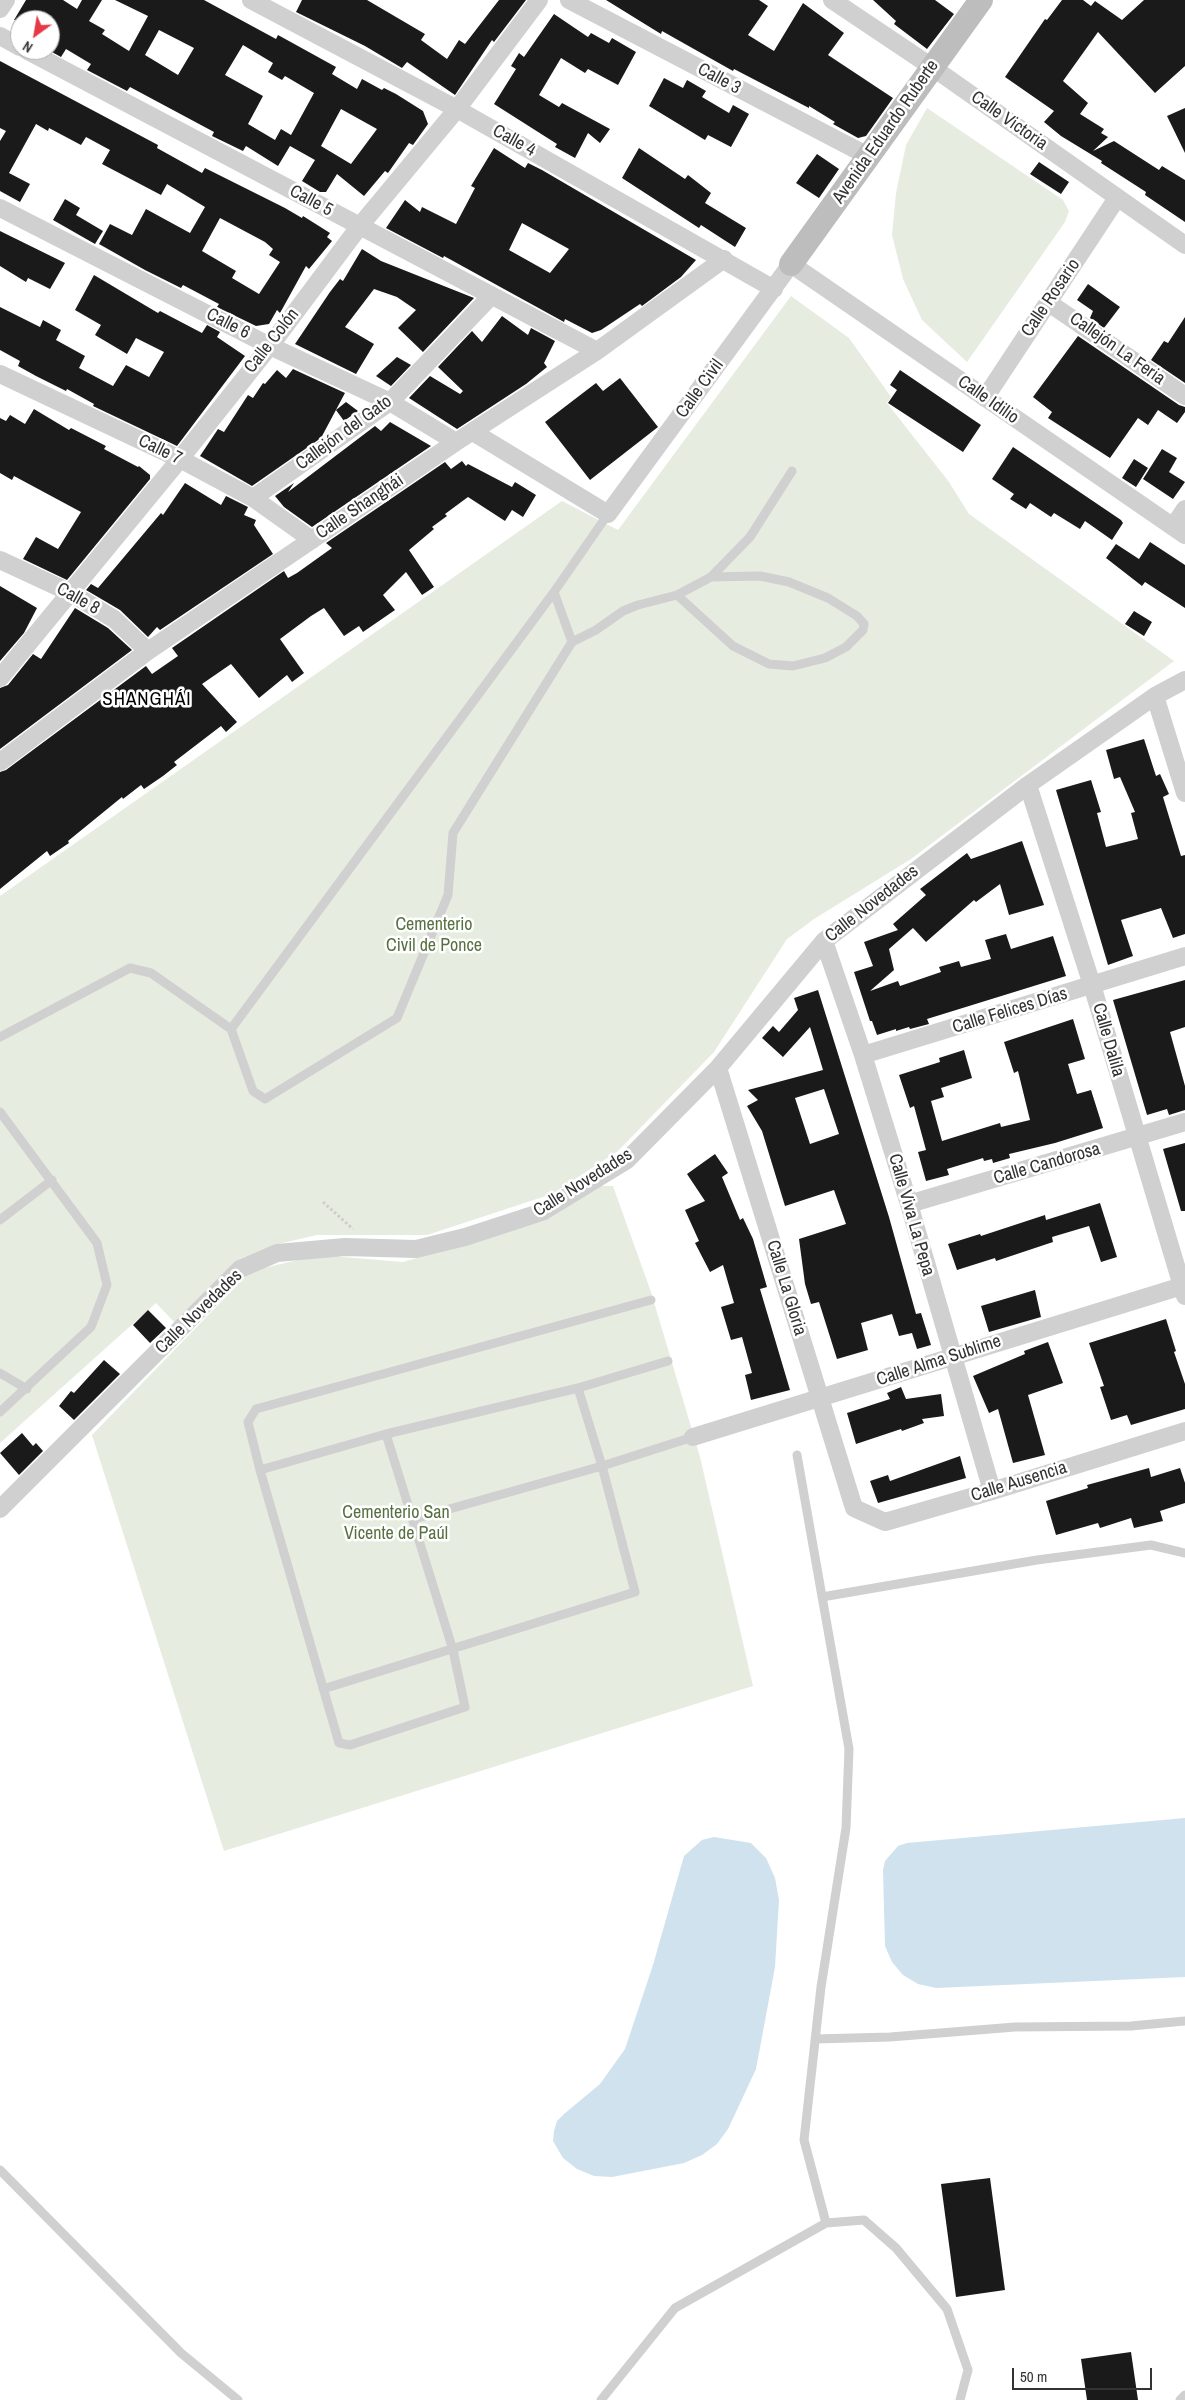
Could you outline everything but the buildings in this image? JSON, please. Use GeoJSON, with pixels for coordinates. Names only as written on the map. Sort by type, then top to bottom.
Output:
{"type":"FeatureCollection","features":[{"type":"Feature","properties":{"kind":"street"},"geometry":{"type":"LineString","coordinates":[[0,9],[6,0]]}},
{"type":"Feature","properties":{"kind":"street","name":"Calle 4"},"geometry":{"type":"LineString","coordinates":[[251,0],[457,109],[774,289]]}},
{"type":"Feature","properties":{"kind":"street","name":"Calle Colón"},"geometry":{"type":"LineString","coordinates":[[0,678],[270,346],[359,227],[457,109],[539,0]]}},
{"type":"Feature","properties":{"kind":"street","name":"Calle 3"},"geometry":{"type":"LineString","coordinates":[[569,0],[870,157]]}},
{"type":"Feature","properties":{"kind":"street","name":"Calle Victoria"},"geometry":{"type":"LineString","coordinates":[[832,0],[932,67],[1185,245]]}},
{"type":"Feature","properties":{"kind":"street","name":"Avenida Eduardo Ruberte"},"geometry":{"type":"LineString","coordinates":[[791,264],[870,157],[981,0]]}},
{"type":"Feature","properties":{"kind":"street","name":"Calle 5"},"geometry":{"type":"LineString","coordinates":[[45,60],[597,351]]}},
{"type":"Feature","properties":{"kind":"street","name":"Calle Rosario"},"geometry":{"type":"LineString","coordinates":[[984,398],[1117,198]]}},
{"type":"Feature","properties":{"kind":"street","name":"Calle 6"},"geometry":{"type":"LineString","coordinates":[[0,208],[270,346],[390,402],[456,442]]}},
{"type":"Feature","properties":{"kind":"street","name":"Calle Shanghái"},"geometry":{"type":"LineString","coordinates":[[0,762],[148,651],[456,442],[597,351],[724,259]]}},
{"type":"Feature","properties":{"kind":"street","name":"Calle Civil"},"geometry":{"type":"LineString","coordinates":[[608,514],[791,264]]}},
{"type":"Feature","properties":{"kind":"street","name":"Calle Idilio"},"geometry":{"type":"LineString","coordinates":[[791,264],[1179,531]]}},
{"type":"Feature","properties":{"kind":"street","name":"Callejón del Gato"},"geometry":{"type":"LineString","coordinates":[[253,498],[390,402],[491,296]]}},
{"type":"Feature","properties":{"kind":"street","name":"Callejón La Feria"},"geometry":{"type":"LineString","coordinates":[[1049,302],[1185,396]]}},
{"type":"Feature","properties":{"kind":"street","name":"Calle 7"},"geometry":{"type":"LineString","coordinates":[[0,374],[180,459],[253,498],[312,540]]}},
{"type":"Feature","properties":{"kind":"street"},"geometry":{"type":"LineString","coordinates":[[473,432],[608,514]]}},
{"type":"Feature","properties":{"kind":"street"},"geometry":{"type":"LineString","coordinates":[[1179,531],[1185,509]]}},
{"type":"Feature","properties":{"kind":"street","name":"Calle 8"},"geometry":{"type":"LineString","coordinates":[[0,560],[71,593],[114,619],[148,651]]}},
{"type":"Feature","properties":{"kind":"street","name":"Calle Novedades"},"geometry":{"type":"LineString","coordinates":[[0,1509],[240,1269],[277,1253],[319,1248],[368,1246],[416,1249],[497,1228],[542,1212],[627,1160],[718,1068],[824,941],[1028,785],[1155,696],[1185,680]]}},
{"type":"Feature","properties":{"kind":"street"},"geometry":{"type":"LineString","coordinates":[[1155,696],[1185,793]]}},
{"type":"Feature","properties":{"kind":"street","name":"Calle Dalila"},"geometry":{"type":"LineString","coordinates":[[1028,785],[1092,986],[1136,1137],[1184,1289]]}},
{"type":"Feature","properties":{"kind":"street","name":"Calle Viva La Pepa"},"geometry":{"type":"LineString","coordinates":[[824,941],[863,1056],[909,1204],[992,1492]]}},
{"type":"Feature","properties":{"kind":"street","name":"Calle Felices Días"},"geometry":{"type":"LineString","coordinates":[[863,1056],[1185,956]]}},
{"type":"Feature","properties":{"kind":"street","name":"Calle La Gloria"},"geometry":{"type":"LineString","coordinates":[[718,1068],[854,1508]]}},
{"type":"Feature","properties":{"kind":"street","name":"Calle Candorosa"},"geometry":{"type":"LineString","coordinates":[[909,1204],[1185,1122]]}},
{"type":"Feature","properties":{"kind":"street","name":"Calle Alma Sublime"},"geometry":{"type":"LineString","coordinates":[[693,1437],[952,1357],[1184,1289]]}},
{"type":"Feature","properties":{"kind":"street","name":"Calle Ausencia"},"geometry":{"type":"LineString","coordinates":[[854,1508],[885,1522],[992,1492],[1185,1431]]}},
{"type":"Feature","properties":{"kind":"lane"},"geometry":{"type":"LineString","coordinates":[[0,1037],[130,968],[151,973],[231,1029],[253,1091],[265,1099],[397,1018],[448,895],[453,833],[572,642],[596,630],[623,611],[677,595],[711,577],[750,537],[792,470]]}},
{"type":"Feature","properties":{"kind":"lane"},"geometry":{"type":"LineString","coordinates":[[231,1029],[554,592],[608,514]]}},
{"type":"Feature","properties":{"kind":"lane"},"geometry":{"type":"LineString","coordinates":[[677,595],[733,646],[749,656],[769,664],[794,666],[824,658],[846,647],[863,630],[864,624],[857,616],[828,598],[789,582],[760,576],[711,577]]}},
{"type":"Feature","properties":{"kind":"lane"},"geometry":{"type":"LineString","coordinates":[[554,592],[572,642]]}},
{"type":"Feature","properties":{"kind":"lane"},"geometry":{"type":"LineString","coordinates":[[0,1112],[97,1243],[106,1285],[92,1327],[0,1412]]}},
{"type":"Feature","properties":{"kind":"lane"},"geometry":{"type":"LineString","coordinates":[[0,1220],[52,1180]]}},
{"type":"Feature","properties":{"kind":"lane"},"geometry":{"type":"LineString","coordinates":[[386,1434],[414,1519],[453,1650],[465,1707],[350,1745],[339,1743],[260,1470],[248,1422],[256,1409],[651,1300]]}},
{"type":"Feature","properties":{"kind":"lane"},"geometry":{"type":"LineString","coordinates":[[260,1470],[386,1434],[578,1388],[668,1361]]}},
{"type":"Feature","properties":{"kind":"lane"},"geometry":{"type":"LineString","coordinates":[[0,1373],[27,1388]]}},
{"type":"Feature","properties":{"kind":"lane"},"geometry":{"type":"LineString","coordinates":[[323,1689],[635,1592],[602,1466],[578,1388]]}},
{"type":"Feature","properties":{"kind":"lane"},"geometry":{"type":"LineString","coordinates":[[414,1519],[602,1466],[693,1437]]}},
{"type":"Feature","properties":{"kind":"lane"},"geometry":{"type":"LineString","coordinates":[[797,1455],[849,1749],[846,1828],[821,1988],[804,2140],[826,2223]]}},
{"type":"Feature","properties":{"kind":"lane"},"geometry":{"type":"LineString","coordinates":[[822,1597],[1037,1560],[1151,1545],[1185,1553]]}},
{"type":"Feature","properties":{"kind":"lane"},"geometry":{"type":"LineString","coordinates":[[815,2039],[890,2037],[1016,2027],[1131,2026],[1185,2021]]}},
{"type":"Feature","properties":{"kind":"lane"},"geometry":{"type":"LineString","coordinates":[[0,2170],[180,2353],[238,2400]]}},
{"type":"Feature","properties":{"kind":"lane"},"geometry":{"type":"LineString","coordinates":[[601,2400],[675,2308],[826,2223],[864,2220],[896,2248],[947,2309],[968,2370],[960,2400]]}},
{"type":"Feature","properties":{"kind":"lane"},"geometry":{"type":"LineString","coordinates":[[1180,2400],[1185,2395]]}},
{"type":"Feature","properties":{"kind":"path"},"geometry":{"type":"LineString","coordinates":[[323,1202],[360,1235],[368,1246]]}},
{"type":"Feature","properties":{"kind":"green space"},"geometry":{"type":"Polygon","coordinates":[[[927,108],[1063,200],[1069,211],[1065,222],[967,362],[922,320],[903,279],[892,235],[896,193],[906,145],[927,108]]]}},
{"type":"Feature","properties":{"kind":"green space","name":"Cementerio Civil de Ponce"},"geometry":{"type":"Polygon","coordinates":[[[791,296],[849,338],[891,397],[887,403],[949,482],[969,514],[1174,661],[911,859],[814,919],[787,939],[714,1052],[618,1151],[552,1194],[427,1235],[317,1235],[274,1245],[240,1259],[177,1325],[156,1303],[0,1443],[0,896],[562,501],[618,530],[791,296]]]}},
{"type":"Feature","properties":{"kind":"green space","name":"Cementerio San Vicente de Paúl"},"geometry":{"type":"Polygon","coordinates":[[[600,1186],[613,1186],[651,1292],[700,1457],[753,1686],[224,1851],[92,1435],[251,1271],[319,1255],[403,1262],[544,1221],[600,1186]]]}},
{"type":"Feature","properties":{"kind":"water"},"geometry":{"type":"Polygon","coordinates":[[[1185,1818],[1185,1977],[936,1988],[918,1984],[903,1975],[892,1962],[885,1946],[883,1870],[885,1861],[898,1846],[907,1843],[1185,1818]]]}},
{"type":"Feature","properties":{"kind":"water"},"geometry":{"type":"Polygon","coordinates":[[[714,1837],[751,1843],[766,1858],[775,1878],[779,1900],[775,1967],[756,2069],[728,2129],[717,2144],[702,2155],[684,2163],[612,2177],[594,2176],[577,2169],[563,2158],[553,2141],[557,2121],[600,2084],[625,2049],[653,1965],[684,1856],[702,1840],[714,1837]]]}},
{"type":"Feature","properties":{"kind":"district","name":"SHANGHÁI"},"geometry":{"type":"Point","coordinates":[147,700]}}]}
